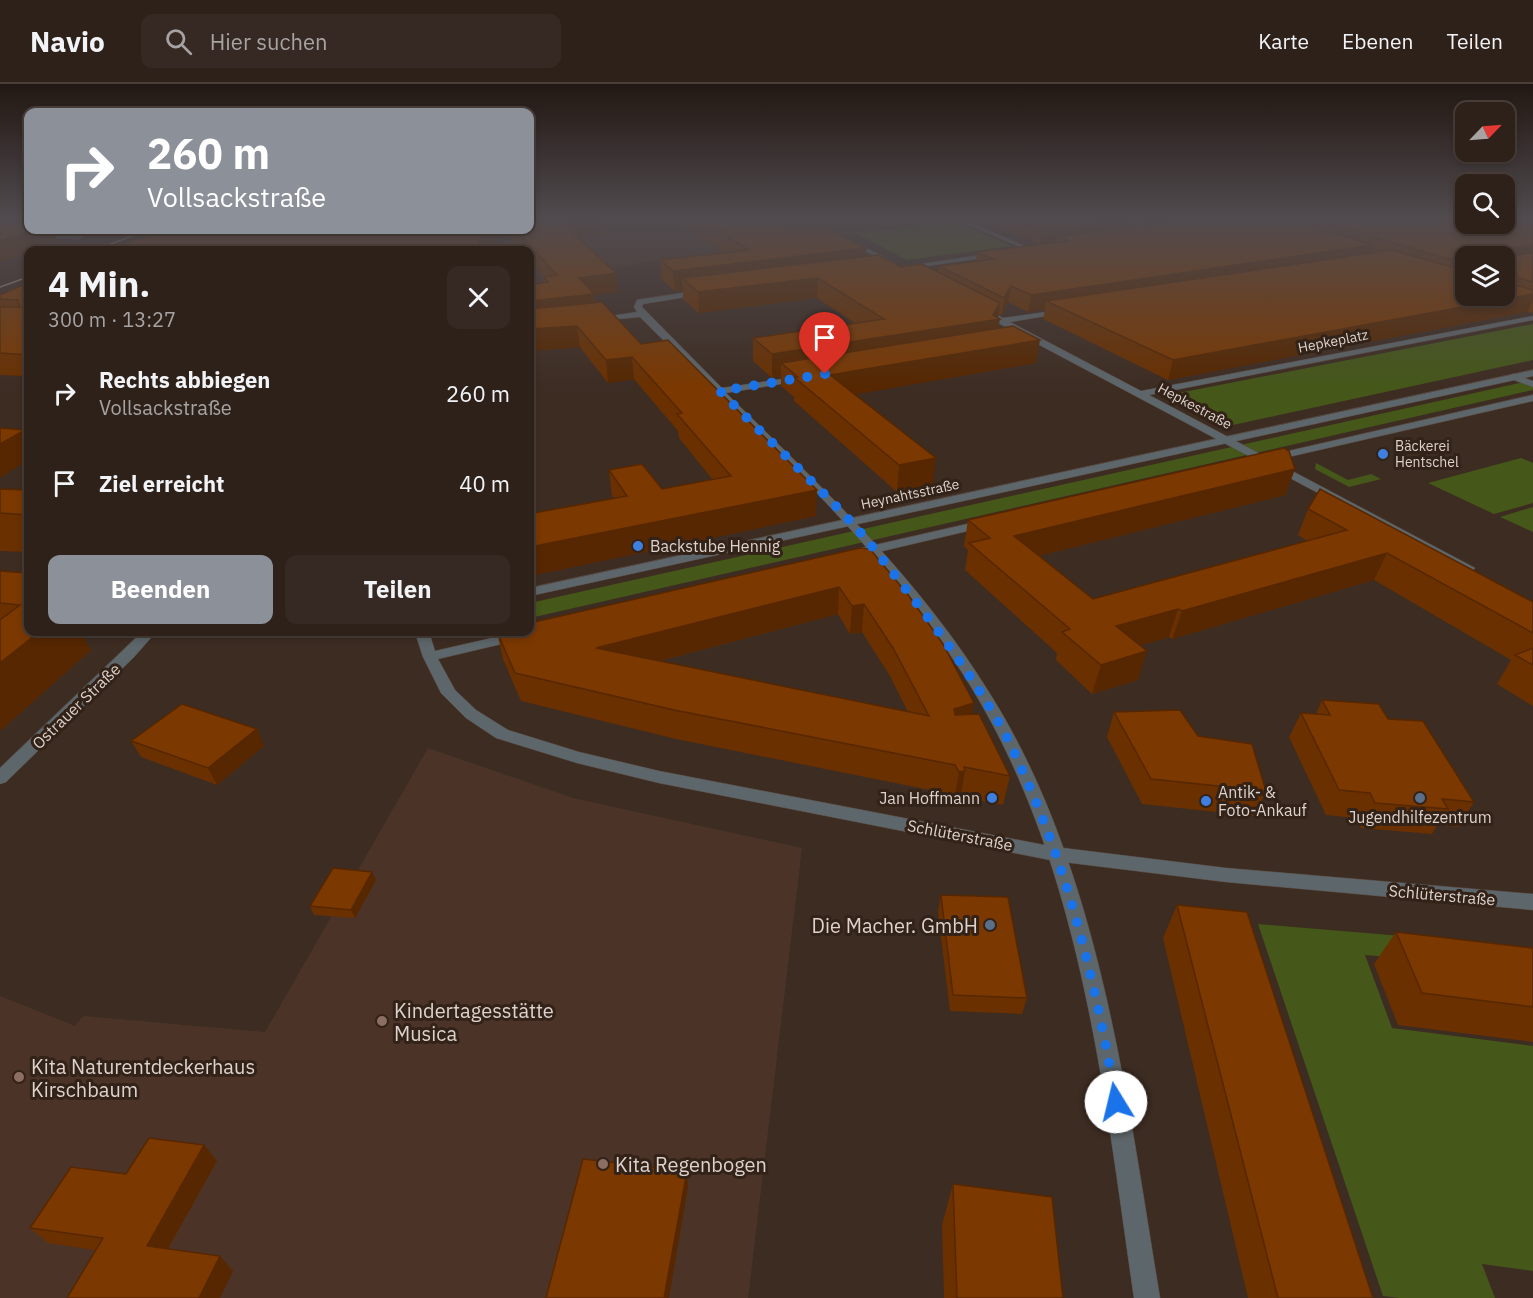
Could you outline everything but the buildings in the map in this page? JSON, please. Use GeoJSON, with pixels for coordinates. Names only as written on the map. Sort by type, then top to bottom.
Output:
{"type":"FeatureCollection","features":[{"type":"Feature","properties":{"kind":"street"},"geometry":{"type":"LineString","coordinates":[[916,276],[920,278]]}},
{"type":"Feature","properties":{"kind":"street"},"geometry":{"type":"LineString","coordinates":[[713,291],[654,298],[640,302],[638,307],[642,314],[851,522],[875,549],[932,621],[963,666],[1000,724],[1016,758],[1055,854],[1077,926],[1109,1059],[1147,1298]]}},
{"type":"Feature","properties":{"kind":"street","name":"Hepkestraße"},"geometry":{"type":"LineString","coordinates":[[971,305],[1476,572]]}},
{"type":"Feature","properties":{"kind":"street"},"geometry":{"type":"LineString","coordinates":[[1001,321],[1073,310]]}},
{"type":"Feature","properties":{"kind":"street"},"geometry":{"type":"LineString","coordinates":[[581,321],[642,314]]}},
{"type":"Feature","properties":{"kind":"street","name":"Hepkeplatz"},"geometry":{"type":"LineString","coordinates":[[1140,394],[1533,318]]}},
{"type":"Feature","properties":{"kind":"street"},"geometry":{"type":"LineString","coordinates":[[1024,341],[1036,339]]}},
{"type":"Feature","properties":{"kind":"street"},"geometry":{"type":"LineString","coordinates":[[1227,440],[1533,373]]}},
{"type":"Feature","properties":{"kind":"street"},"geometry":{"type":"LineString","coordinates":[[720,391],[813,376]]}},
{"type":"Feature","properties":{"kind":"street"},"geometry":{"type":"LineString","coordinates":[[1514,377],[1533,384]]}},
{"type":"Feature","properties":{"kind":"street"},"geometry":{"type":"LineString","coordinates":[[1246,464],[1533,398]]}},
{"type":"Feature","properties":{"kind":"street","name":"Heynahtsstraße"},"geometry":{"type":"LineString","coordinates":[[534,591],[1227,440]]}},
{"type":"Feature","properties":{"kind":"street"},"geometry":{"type":"LineString","coordinates":[[840,557],[993,522]]}},
{"type":"Feature","properties":{"kind":"street","name":"Ostrauer Straße"},"geometry":{"type":"LineString","coordinates":[[0,778],[145,636]]}},
{"type":"Feature","properties":{"kind":"street","name":"Schlüterstraße"},"geometry":{"type":"LineString","coordinates":[[423,636],[430,657],[449,693],[471,714],[502,734],[577,757],[659,777],[1055,854],[1226,875],[1533,902]]}},
{"type":"Feature","properties":{"kind":"street"},"geometry":{"type":"LineString","coordinates":[[430,657],[517,636]]}},
{"type":"Feature","properties":{"kind":"shaded area"},"geometry":{"type":"Polygon","coordinates":[[[534,276],[580,276],[534,285],[534,276]]]}},
{"type":"Feature","properties":{"kind":"shaded area"},"geometry":{"type":"Polygon","coordinates":[[[428,748],[573,798],[802,848],[748,1298],[0,1298],[0,996],[75,1026],[83,1016],[265,1032],[428,748]]]}},
{"type":"Feature","properties":{"kind":"green space"},"geometry":{"type":"Polygon","coordinates":[[[1533,324],[1533,360],[1233,425],[1173,394],[1533,324]]]}},
{"type":"Feature","properties":{"kind":"green space"},"geometry":{"type":"Polygon","coordinates":[[[1533,380],[1533,390],[534,617],[534,602],[1533,380]]]}},
{"type":"Feature","properties":{"kind":"green space"},"geometry":{"type":"Polygon","coordinates":[[[1521,458],[1533,463],[1533,503],[1494,514],[1428,483],[1521,458]]]}},
{"type":"Feature","properties":{"kind":"green space"},"geometry":{"type":"Polygon","coordinates":[[[1316,463],[1348,480],[1371,474],[1381,479],[1349,487],[1315,469],[1316,463]]]}},
{"type":"Feature","properties":{"kind":"green space"},"geometry":{"type":"Polygon","coordinates":[[[1533,507],[1533,532],[1500,517],[1533,507]]]}},
{"type":"Feature","properties":{"kind":"green space"},"geometry":{"type":"Polygon","coordinates":[[[1258,924],[1414,937],[1426,960],[1365,955],[1392,1028],[1533,1046],[1533,1271],[1482,1264],[1495,1298],[1383,1296],[1258,924]]]}},
{"type":"Feature","properties":{"kind":"tram line"},"geometry":{"type":"LineString","coordinates":[[0,287],[24,278]]}},
{"type":"Feature","properties":{"kind":"place","name":"Bäckerei Hentschel"},"geometry":{"type":"Point","coordinates":[1383,454]}},
{"type":"Feature","properties":{"kind":"place","name":"Backstube Hennig"},"geometry":{"type":"Point","coordinates":[638,546]}},
{"type":"Feature","properties":{"kind":"place","name":"Jan Hoffmann"},"geometry":{"type":"Point","coordinates":[992,798]}},
{"type":"Feature","properties":{"kind":"place","name":"Jugendhilfezentrum"},"geometry":{"type":"Point","coordinates":[1420,798]}},
{"type":"Feature","properties":{"kind":"place","name":"Antik- & Foto-Ankauf"},"geometry":{"type":"Point","coordinates":[1206,801]}},
{"type":"Feature","properties":{"kind":"place","name":"Die Macher. GmbH"},"geometry":{"type":"Point","coordinates":[990,925]}},
{"type":"Feature","properties":{"kind":"place","name":"Kindertagesstätte Musica"},"geometry":{"type":"Point","coordinates":[382,1021]}},
{"type":"Feature","properties":{"kind":"place","name":"Kita Naturentdeckerhaus Kirschbaum"},"geometry":{"type":"Point","coordinates":[19,1077]}},
{"type":"Feature","properties":{"kind":"place","name":"Kita Regenbogen"},"geometry":{"type":"Point","coordinates":[603,1164]}},
{"type":"Feature","properties":{"kind":"route"},"geometry":{"type":"LineString","coordinates":[[825,374],[720,391],[875,549],[932,621],[1000,724],[1041,816],[1061,872],[1077,926],[1109,1059],[1116,1102]]}}]}
